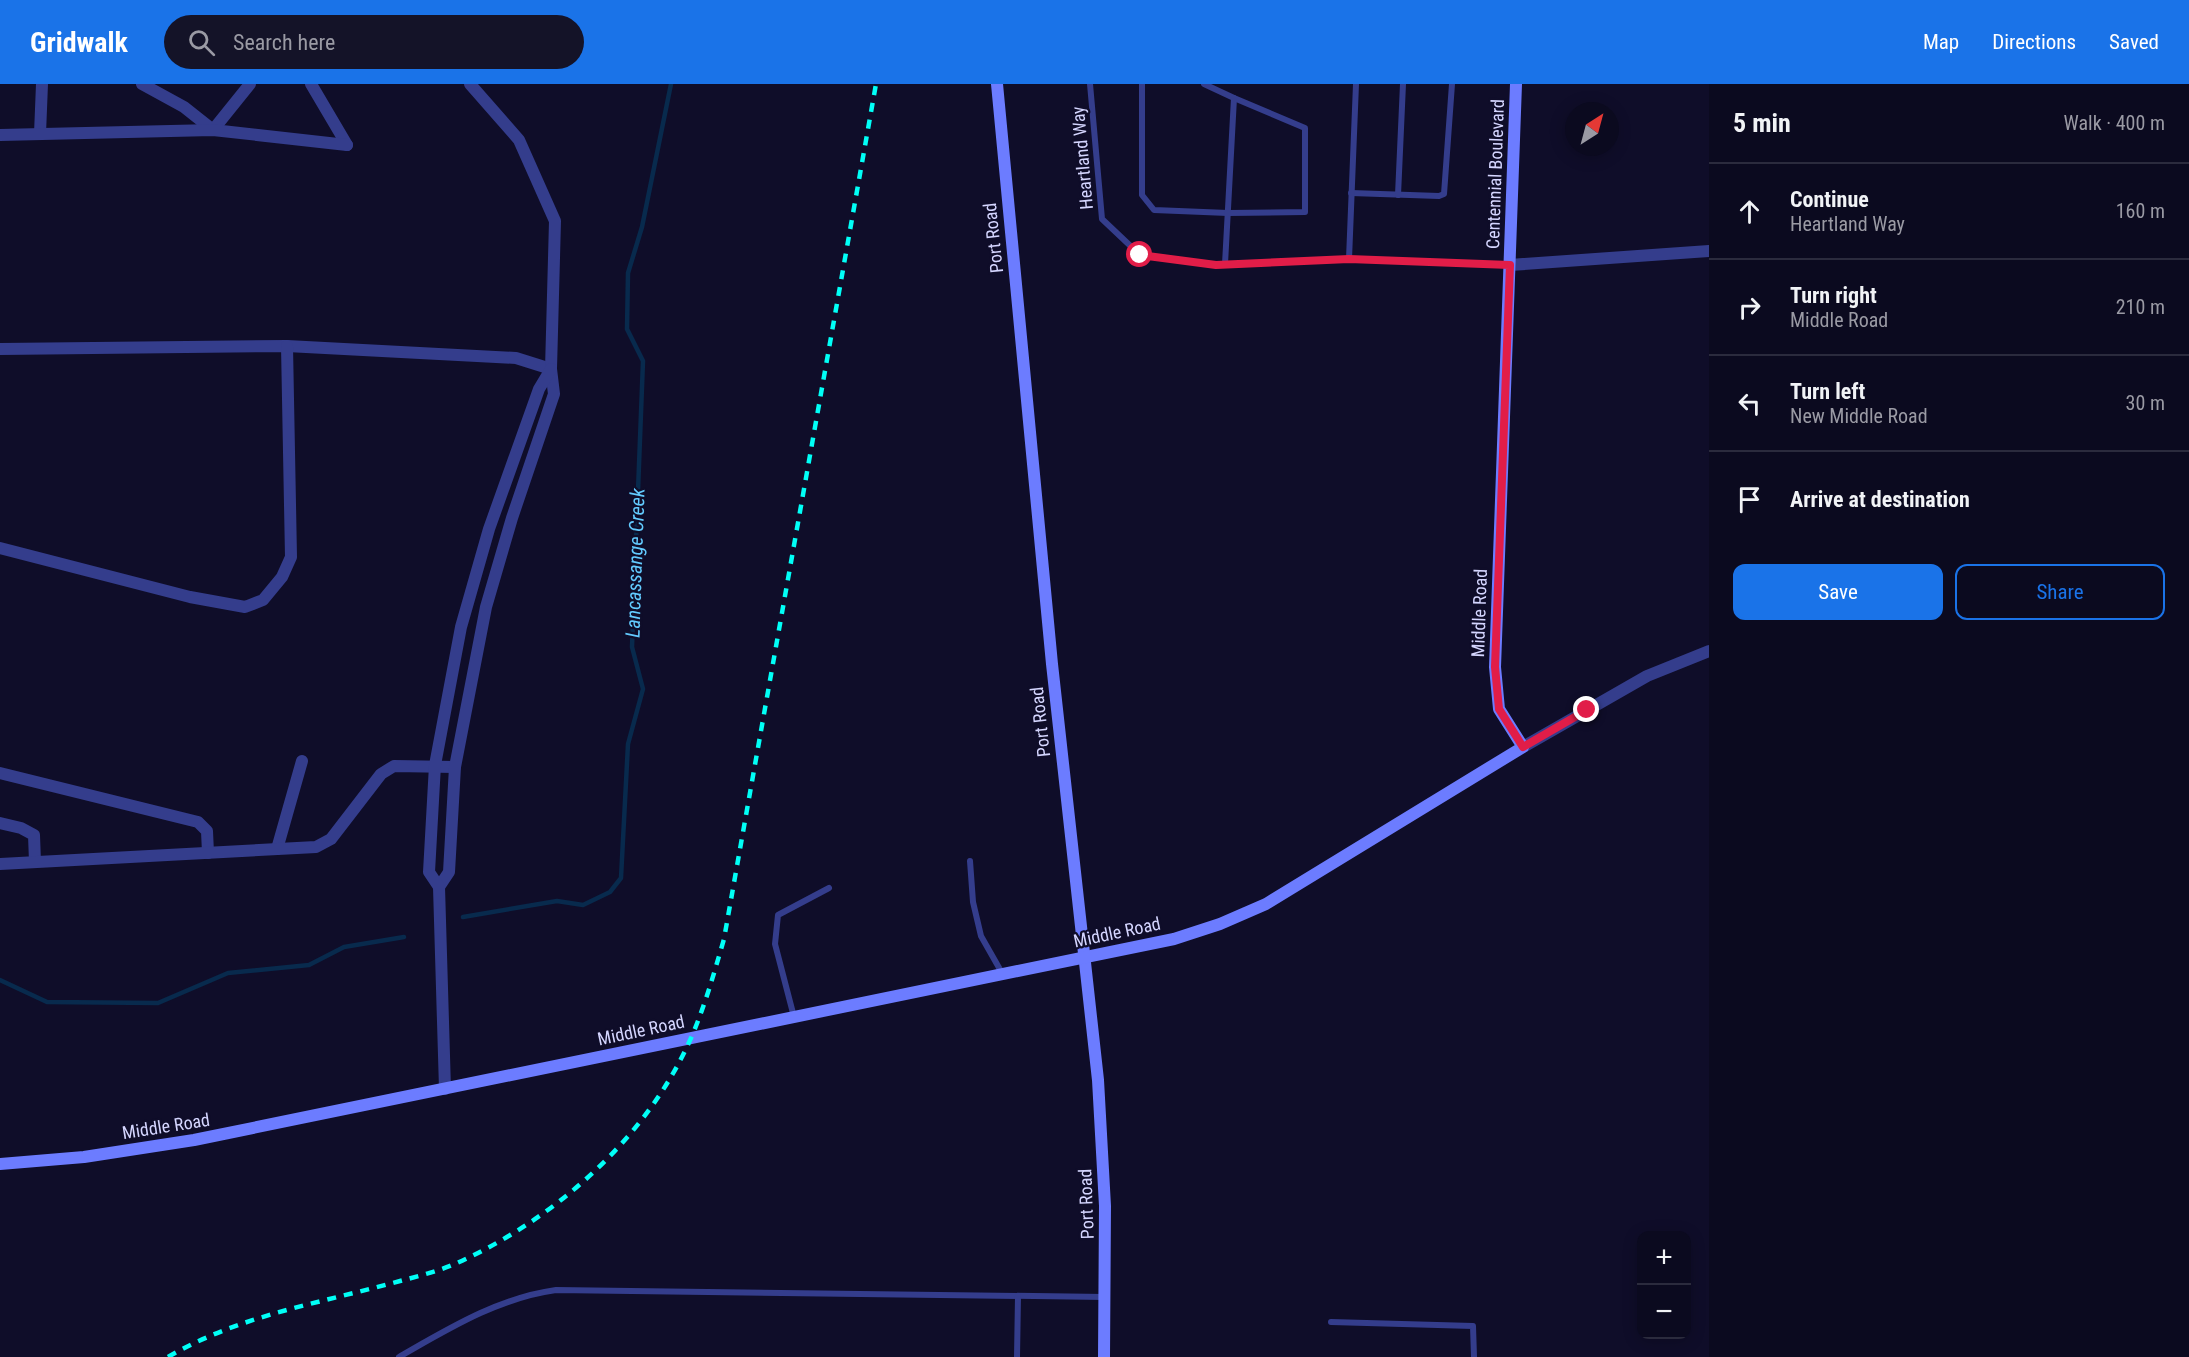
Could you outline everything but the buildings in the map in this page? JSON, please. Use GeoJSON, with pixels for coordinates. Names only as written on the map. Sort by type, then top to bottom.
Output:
{"type":"FeatureCollection","features":[{"type":"Feature","properties":{"kind":"main road","name":"Port Road"},"geometry":{"type":"LineString","coordinates":[[997,84],[1052,664],[1098,1080],[1106,1206],[1104,1357]]}},
{"type":"Feature","properties":{"kind":"main road","name":"Centennial Boulevard"},"geometry":{"type":"LineString","coordinates":[[1510,265],[1516,84]]}},
{"type":"Feature","properties":{"kind":"main road","name":"Middle Road"},"geometry":{"type":"LineString","coordinates":[[0,1164],[84,1157],[194,1140],[445,1089],[1197,932],[1266,904],[1523,747],[1499,709],[1495,667],[1510,265]]}},
{"type":"Feature","properties":{"kind":"street"},"geometry":{"type":"LineString","coordinates":[[40,134],[42,84]]}},
{"type":"Feature","properties":{"kind":"street"},"geometry":{"type":"LineString","coordinates":[[142,84],[184,107],[213,130]]}},
{"type":"Feature","properties":{"kind":"street"},"geometry":{"type":"LineString","coordinates":[[213,130],[250,84]]}},
{"type":"Feature","properties":{"kind":"street"},"geometry":{"type":"LineString","coordinates":[[0,135],[213,130],[347,145],[311,84]]}},
{"type":"Feature","properties":{"kind":"street"},"geometry":{"type":"LineString","coordinates":[[439,887],[449,872],[455,767],[486,607],[512,518],[554,394],[551,369],[555,221],[519,140],[470,84]]}},
{"type":"Feature","properties":{"kind":"street"},"geometry":{"type":"LineString","coordinates":[[1510,265],[1709,251]]}},
{"type":"Feature","properties":{"kind":"street"},"geometry":{"type":"LineString","coordinates":[[0,349],[287,346],[516,358],[551,369]]}},
{"type":"Feature","properties":{"kind":"street"},"geometry":{"type":"LineString","coordinates":[[0,548],[190,597],[245,607],[263,600],[282,577],[291,557],[287,346]]}},
{"type":"Feature","properties":{"kind":"street"},"geometry":{"type":"LineString","coordinates":[[445,1089],[439,887],[429,872],[435,765],[462,627],[489,529],[539,389],[551,369]]}},
{"type":"Feature","properties":{"kind":"street"},"geometry":{"type":"LineString","coordinates":[[1523,747],[1647,676],[1709,651]]}},
{"type":"Feature","properties":{"kind":"street"},"geometry":{"type":"LineString","coordinates":[[277,849],[302,761]]}},
{"type":"Feature","properties":{"kind":"street"},"geometry":{"type":"LineString","coordinates":[[0,864],[316,847],[331,839],[381,774],[394,766],[455,767]]}},
{"type":"Feature","properties":{"kind":"street"},"geometry":{"type":"LineString","coordinates":[[0,773],[198,822],[207,831],[208,853]]}},
{"type":"Feature","properties":{"kind":"street"},"geometry":{"type":"LineString","coordinates":[[0,823],[21,828],[33,835],[35,862]]}},
{"type":"Feature","properties":{"kind":"lane","name":"Heartland Way"},"geometry":{"type":"LineString","coordinates":[[1090,84],[1102,219],[1140,255],[1225,264],[1349,259],[1510,265]]}},
{"type":"Feature","properties":{"kind":"lane"},"geometry":{"type":"LineString","coordinates":[[1142,84],[1142,195],[1154,210],[1228,213],[1305,212],[1305,128],[1204,84]]}},
{"type":"Feature","properties":{"kind":"lane"},"geometry":{"type":"LineString","coordinates":[[1349,259],[1356,84]]}},
{"type":"Feature","properties":{"kind":"lane"},"geometry":{"type":"LineString","coordinates":[[1398,195],[1403,84]]}},
{"type":"Feature","properties":{"kind":"lane"},"geometry":{"type":"LineString","coordinates":[[1351,193],[1444,194],[1452,84]]}},
{"type":"Feature","properties":{"kind":"lane"},"geometry":{"type":"LineString","coordinates":[[1225,264],[1234,98]]}},
{"type":"Feature","properties":{"kind":"lane"},"geometry":{"type":"LineString","coordinates":[[970,861],[973,902],[981,936],[1003,974]]}},
{"type":"Feature","properties":{"kind":"lane"},"geometry":{"type":"LineString","coordinates":[[794,1017],[775,944],[778,915],[829,888]]}},
{"type":"Feature","properties":{"kind":"lane"},"geometry":{"type":"LineString","coordinates":[[399,1357],[459,1323],[525,1294],[556,1290],[1106,1297]]}},
{"type":"Feature","properties":{"kind":"lane"},"geometry":{"type":"LineString","coordinates":[[1017,1357],[1018,1296]]}},
{"type":"Feature","properties":{"kind":"lane"},"geometry":{"type":"LineString","coordinates":[[1331,1322],[1473,1326],[1474,1357]]}},
{"type":"Feature","properties":{"kind":"waterway","name":"Lancassange Creek"},"geometry":{"type":"LineString","coordinates":[[463,917],[557,901],[583,905],[610,892],[621,878],[628,744],[643,689],[632,647],[643,361],[627,329],[628,273],[642,227],[671,84]]}},
{"type":"Feature","properties":{"kind":"waterway","name":"Lancassange Creek"},"geometry":{"type":"LineString","coordinates":[[0,980],[47,1002],[158,1003],[228,973],[309,965],[344,947],[404,937]]}},
{"type":"Feature","properties":{"kind":"railway"},"geometry":{"type":"LineString","coordinates":[[168,1357],[224,1330],[252,1320],[436,1271],[493,1245],[563,1199],[594,1172],[650,1109],[672,1075],[701,1014],[724,939],[876,84]]}},
{"type":"Feature","properties":{"kind":"route"},"geometry":{"type":"LineString","coordinates":[[1140,255],[1216,265],[1349,259],[1510,265],[1495,667],[1499,709],[1523,747],[1587,710]]}}]}
